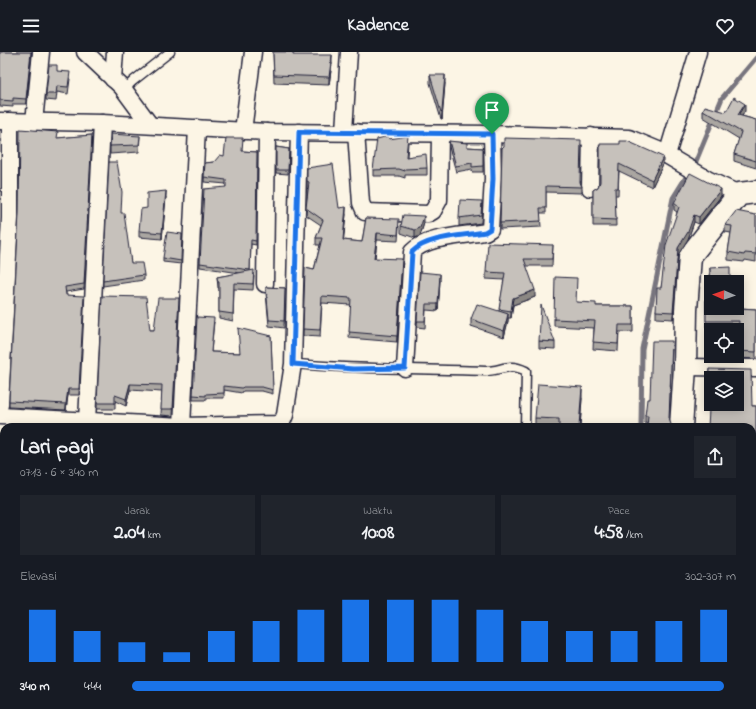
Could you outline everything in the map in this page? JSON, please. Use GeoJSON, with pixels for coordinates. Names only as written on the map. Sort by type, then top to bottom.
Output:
{"type":"FeatureCollection","features":[{"type":"Feature","properties":{"kind":"street"},"geometry":{"type":"LineString","coordinates":[[34,122],[41,52]]}},
{"type":"Feature","properties":{"kind":"street"},"geometry":{"type":"LineString","coordinates":[[85,52],[124,90],[150,126]]}},
{"type":"Feature","properties":{"kind":"street"},"geometry":{"type":"LineString","coordinates":[[113,79],[115,52]]}},
{"type":"Feature","properties":{"kind":"street"},"geometry":{"type":"LineString","coordinates":[[243,131],[253,52]]}},
{"type":"Feature","properties":{"kind":"street"},"geometry":{"type":"LineString","coordinates":[[349,52],[350,132],[361,203],[365,212],[428,214],[434,211],[439,200],[440,134]]}},
{"type":"Feature","properties":{"kind":"street"},"geometry":{"type":"LineString","coordinates":[[667,155],[698,52]]}},
{"type":"Feature","properties":{"kind":"street"},"geometry":{"type":"LineString","coordinates":[[0,405],[10,218],[5,121],[102,123],[267,132],[492,134],[629,138],[667,155],[707,179],[748,193]]}},
{"type":"Feature","properties":{"kind":"street"},"geometry":{"type":"LineString","coordinates":[[88,421],[102,123]]}},
{"type":"Feature","properties":{"kind":"street"},"geometry":{"type":"LineString","coordinates":[[182,423],[197,128]]}},
{"type":"Feature","properties":{"kind":"street"},"geometry":{"type":"LineString","coordinates":[[265,284],[267,132]]}},
{"type":"Feature","properties":{"kind":"street"},"geometry":{"type":"LineString","coordinates":[[281,423],[285,415],[293,364],[299,132]]}},
{"type":"Feature","properties":{"kind":"street"},"geometry":{"type":"LineString","coordinates":[[405,368],[412,252],[417,247],[432,241],[485,232],[490,229],[493,179],[492,134]]}},
{"type":"Feature","properties":{"kind":"street"},"geometry":{"type":"LineString","coordinates":[[590,136],[590,188]]}},
{"type":"Feature","properties":{"kind":"street"},"geometry":{"type":"LineString","coordinates":[[681,423],[686,367],[686,310],[690,256],[722,214],[748,193]]}},
{"type":"Feature","properties":{"kind":"street"},"geometry":{"type":"LineString","coordinates":[[686,367],[756,368]]}},
{"type":"Feature","properties":{"kind":"street"},"geometry":{"type":"LineString","coordinates":[[0,416],[126,423]]}},
{"type":"Feature","properties":{"kind":"lane"},"geometry":{"type":"LineString","coordinates":[[124,90],[133,81],[170,52]]}},
{"type":"Feature","properties":{"kind":"lane"},"geometry":{"type":"LineString","coordinates":[[293,364],[353,369],[405,368],[488,371],[516,365],[526,371],[525,423]]}},
{"type":"Feature","properties":{"kind":"building"},"geometry":{"type":"Polygon","coordinates":[[[0,52],[31,52],[26,99],[13,98],[13,101],[0,100],[0,52]]]}},
{"type":"Feature","properties":{"kind":"building"},"geometry":{"type":"Polygon","coordinates":[[[273,52],[293,52],[293,55],[332,55],[329,77],[274,75],[273,52]]]}},
{"type":"Feature","properties":{"kind":"building"},"geometry":{"type":"Polygon","coordinates":[[[49,65],[57,65],[57,71],[70,72],[68,87],[57,86],[56,94],[46,94],[49,65]]]}},
{"type":"Feature","properties":{"kind":"building"},"geometry":{"type":"Polygon","coordinates":[[[430,75],[445,75],[441,112],[430,75]]]}},
{"type":"Feature","properties":{"kind":"building"},"geometry":{"type":"Polygon","coordinates":[[[734,97],[745,104],[738,115],[756,120],[756,161],[734,154],[741,132],[703,110],[705,106],[726,112],[734,97]]]}},
{"type":"Feature","properties":{"kind":"building"},"geometry":{"type":"Polygon","coordinates":[[[20,129],[58,132],[57,138],[92,135],[84,284],[65,287],[66,295],[84,296],[79,389],[68,389],[66,404],[9,401],[19,213],[20,129]]]}},
{"type":"Feature","properties":{"kind":"building"},"geometry":{"type":"Polygon","coordinates":[[[111,134],[140,136],[139,145],[110,146],[111,134]]]}},
{"type":"Feature","properties":{"kind":"building"},"geometry":{"type":"Polygon","coordinates":[[[388,136],[389,139],[408,136],[406,157],[426,154],[427,168],[405,169],[405,171],[399,169],[373,170],[377,139],[388,136]]]}},
{"type":"Feature","properties":{"kind":"building"},"geometry":{"type":"Polygon","coordinates":[[[226,138],[243,138],[242,151],[257,152],[256,241],[251,240],[250,270],[200,263],[204,189],[226,187],[226,180],[204,177],[205,163],[214,162],[220,155],[224,156],[226,138]]]}},
{"type":"Feature","properties":{"kind":"building"},"geometry":{"type":"Polygon","coordinates":[[[504,138],[581,140],[580,182],[582,187],[546,186],[546,208],[540,208],[541,221],[500,223],[502,148],[504,146],[504,138]]]}},
{"type":"Feature","properties":{"kind":"building"},"geometry":{"type":"Polygon","coordinates":[[[449,141],[467,143],[467,147],[483,148],[483,166],[472,167],[472,163],[456,166],[449,141]]]}},
{"type":"Feature","properties":{"kind":"building"},"geometry":{"type":"Polygon","coordinates":[[[620,141],[627,141],[663,157],[652,180],[619,164],[618,188],[615,188],[616,220],[593,219],[593,190],[598,187],[600,182],[600,144],[620,144],[620,141]]]}},
{"type":"Feature","properties":{"kind":"building"},"geometry":{"type":"Polygon","coordinates":[[[276,147],[289,149],[288,170],[276,170],[276,147]]]}},
{"type":"Feature","properties":{"kind":"building"},"geometry":{"type":"Polygon","coordinates":[[[109,162],[117,162],[122,192],[121,213],[124,213],[131,263],[142,263],[144,275],[103,281],[109,162]]]}},
{"type":"Feature","properties":{"kind":"building"},"geometry":{"type":"Polygon","coordinates":[[[333,164],[339,208],[346,207],[343,240],[362,242],[366,218],[399,219],[398,235],[377,233],[374,258],[402,259],[397,336],[349,332],[351,298],[322,296],[320,330],[303,329],[305,268],[314,270],[322,238],[316,238],[323,220],[306,208],[309,182],[307,181],[307,168],[333,164]]]}},
{"type":"Feature","properties":{"kind":"building"},"geometry":{"type":"Polygon","coordinates":[[[690,173],[721,189],[699,217],[694,215],[688,232],[678,248],[673,312],[656,311],[657,288],[661,288],[666,245],[679,207],[674,203],[690,173]]]}},
{"type":"Feature","properties":{"kind":"building"},"geometry":{"type":"Polygon","coordinates":[[[166,191],[162,233],[139,231],[141,209],[147,208],[147,193],[166,191]]]}},
{"type":"Feature","properties":{"kind":"building"},"geometry":{"type":"Polygon","coordinates":[[[460,200],[482,201],[481,215],[459,218],[460,200]]]}},
{"type":"Feature","properties":{"kind":"building"},"geometry":{"type":"Polygon","coordinates":[[[736,211],[756,215],[756,254],[745,253],[744,255],[728,252],[732,226],[725,225],[736,211]]]}},
{"type":"Feature","properties":{"kind":"building"},"geometry":{"type":"Polygon","coordinates":[[[403,215],[424,216],[420,228],[415,230],[401,226],[403,215]]]}},
{"type":"Feature","properties":{"kind":"building"},"geometry":{"type":"Polygon","coordinates":[[[167,232],[182,234],[181,261],[163,258],[167,232]]]}},
{"type":"Feature","properties":{"kind":"building"},"geometry":{"type":"Polygon","coordinates":[[[488,243],[553,245],[552,259],[524,259],[535,290],[513,298],[511,311],[499,309],[505,273],[486,272],[488,243]]]}},
{"type":"Feature","properties":{"kind":"building"},"geometry":{"type":"Polygon","coordinates":[[[730,267],[730,275],[710,275],[710,268],[730,267]]]}},
{"type":"Feature","properties":{"kind":"building"},"geometry":{"type":"Polygon","coordinates":[[[254,270],[253,284],[234,283],[233,314],[219,312],[219,282],[217,277],[254,270]]]}},
{"type":"Feature","properties":{"kind":"building"},"geometry":{"type":"Polygon","coordinates":[[[420,272],[440,274],[438,304],[426,304],[425,321],[417,321],[420,272]]]}},
{"type":"Feature","properties":{"kind":"building"},"geometry":{"type":"Polygon","coordinates":[[[555,277],[577,278],[576,302],[596,303],[596,306],[633,306],[633,325],[619,325],[618,344],[593,342],[595,321],[554,319],[555,277]]]}},
{"type":"Feature","properties":{"kind":"building"},"geometry":{"type":"Polygon","coordinates":[[[266,287],[285,288],[284,321],[269,320],[266,287]]]}},
{"type":"Feature","properties":{"kind":"building"},"geometry":{"type":"Polygon","coordinates":[[[102,296],[146,297],[150,330],[154,330],[158,298],[179,298],[173,409],[161,409],[162,385],[130,384],[126,399],[115,395],[115,403],[97,403],[102,296]]]}},
{"type":"Feature","properties":{"kind":"building"},"geometry":{"type":"Polygon","coordinates":[[[477,304],[508,314],[504,331],[471,319],[477,304]]]}},
{"type":"Feature","properties":{"kind":"building"},"geometry":{"type":"Polygon","coordinates":[[[541,305],[555,342],[539,341],[541,305]]]}},
{"type":"Feature","properties":{"kind":"building"},"geometry":{"type":"Polygon","coordinates":[[[744,308],[756,309],[756,352],[744,351],[744,323],[739,323],[739,321],[706,321],[706,315],[744,315],[744,308]]]}},
{"type":"Feature","properties":{"kind":"building"},"geometry":{"type":"Polygon","coordinates":[[[197,317],[214,318],[211,352],[240,353],[238,328],[271,336],[273,390],[262,387],[242,388],[224,386],[224,393],[206,394],[206,396],[193,395],[197,317]]]}},
{"type":"Feature","properties":{"kind":"building"},"geometry":{"type":"Polygon","coordinates":[[[652,341],[672,341],[669,419],[670,423],[647,423],[648,416],[645,416],[647,399],[650,399],[652,341]]]}},
{"type":"Feature","properties":{"kind":"building"},"geometry":{"type":"Polygon","coordinates":[[[709,369],[751,370],[752,406],[756,406],[756,423],[708,423],[709,411],[744,411],[744,371],[709,371],[709,369]]]}},
{"type":"Feature","properties":{"kind":"building"},"geometry":{"type":"Polygon","coordinates":[[[538,384],[582,387],[579,423],[559,423],[559,419],[535,418],[538,384]]]}},
{"type":"Feature","properties":{"kind":"waterway"},"geometry":{"type":"LineString","coordinates":[[641,423],[642,349],[673,198],[696,161],[722,98],[756,58]]}},
{"type":"Feature","properties":{"kind":"route"},"geometry":{"type":"LineString","coordinates":[[299,132],[492,134],[493,179],[490,229],[485,232],[432,241],[417,247],[412,252],[405,368],[353,369],[293,364],[294,276],[299,132]]}}]}
